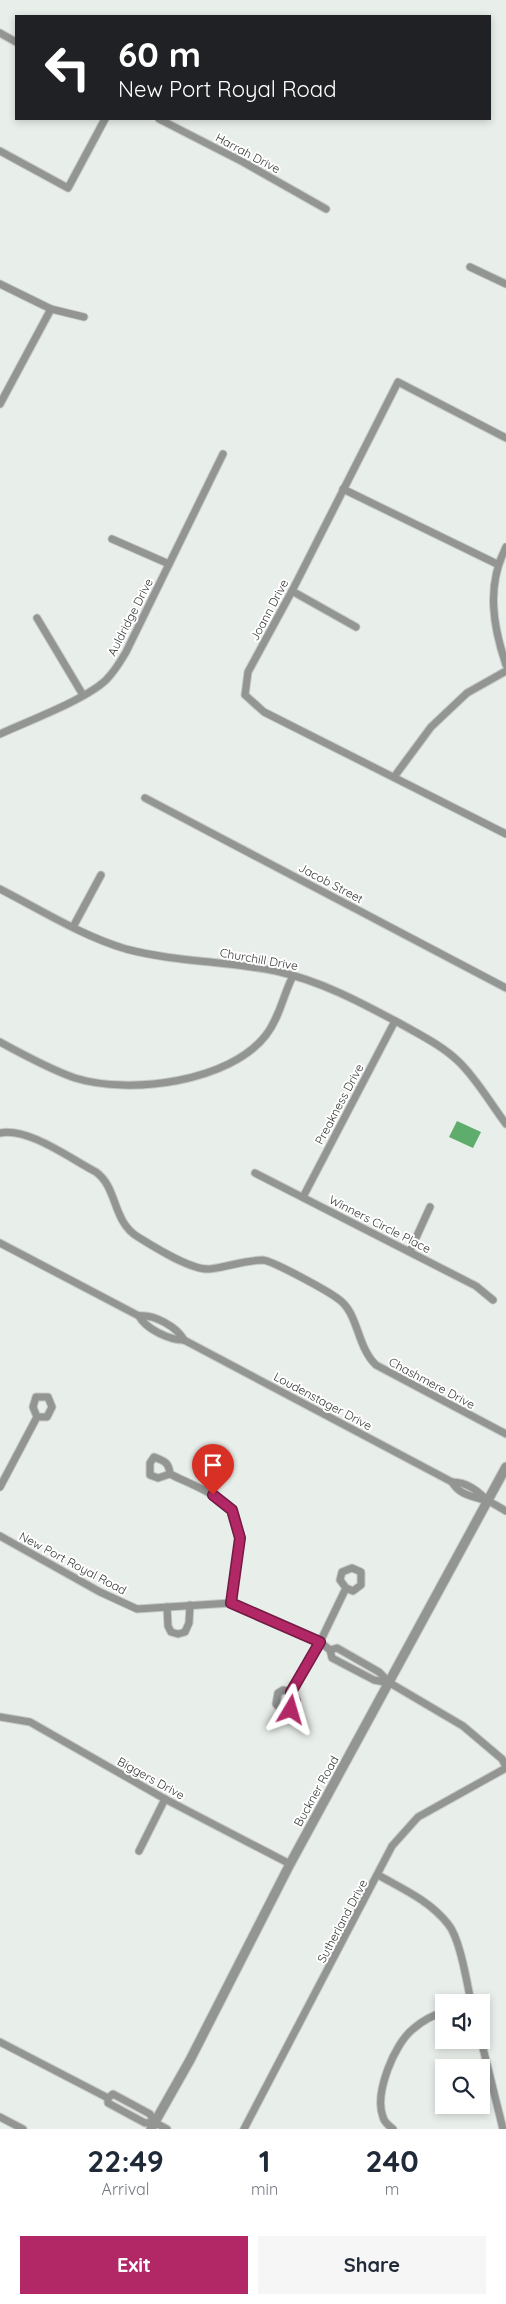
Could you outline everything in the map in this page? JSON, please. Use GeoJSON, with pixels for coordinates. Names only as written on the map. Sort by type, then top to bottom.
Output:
{"type":"FeatureCollection","features":[{"type":"Feature","properties":{"kind":"street"},"geometry":{"type":"LineString","coordinates":[[0,33],[15,41]]}},
{"type":"Feature","properties":{"kind":"street"},"geometry":{"type":"LineString","coordinates":[[0,151],[68,188],[104,120]]}},
{"type":"Feature","properties":{"kind":"street","name":"Harrah Drive"},"geometry":{"type":"LineString","coordinates":[[161,120],[243,162],[326,209]]}},
{"type":"Feature","properties":{"kind":"street"},"geometry":{"type":"LineString","coordinates":[[470,267],[506,284]]}},
{"type":"Feature","properties":{"kind":"street"},"geometry":{"type":"LineString","coordinates":[[0,284],[51,309],[84,316]]}},
{"type":"Feature","properties":{"kind":"street"},"geometry":{"type":"LineString","coordinates":[[0,404],[51,309]]}},
{"type":"Feature","properties":{"kind":"street","name":"Joann Drive"},"geometry":{"type":"LineString","coordinates":[[506,438],[398,382],[292,591],[248,672],[246,695],[264,712],[506,834]]}},
{"type":"Feature","properties":{"kind":"street","name":"Auldridge Drive"},"geometry":{"type":"LineString","coordinates":[[0,734],[83,695],[104,681],[116,669],[222,454]]}},
{"type":"Feature","properties":{"kind":"street"},"geometry":{"type":"LineString","coordinates":[[343,489],[497,564]]}},
{"type":"Feature","properties":{"kind":"street"},"geometry":{"type":"LineString","coordinates":[[112,539],[169,564]]}},
{"type":"Feature","properties":{"kind":"street"},"geometry":{"type":"LineString","coordinates":[[506,547],[497,564],[494,590],[496,634],[506,665]]}},
{"type":"Feature","properties":{"kind":"street"},"geometry":{"type":"LineString","coordinates":[[292,591],[356,626]]}},
{"type":"Feature","properties":{"kind":"street"},"geometry":{"type":"LineString","coordinates":[[37,618],[83,695]]}},
{"type":"Feature","properties":{"kind":"street"},"geometry":{"type":"LineString","coordinates":[[394,777],[431,727],[468,693],[506,671]]}},
{"type":"Feature","properties":{"kind":"street","name":"Jacob Street"},"geometry":{"type":"LineString","coordinates":[[145,798],[506,988]]}},
{"type":"Feature","properties":{"kind":"street"},"geometry":{"type":"LineString","coordinates":[[72,927],[100,875]]}},
{"type":"Feature","properties":{"kind":"street","name":"Churchill Drive"},"geometry":{"type":"LineString","coordinates":[[0,889],[100,940],[151,954],[267,970],[322,984],[434,1043],[458,1061],[506,1124]]}},
{"type":"Feature","properties":{"kind":"street"},"geometry":{"type":"LineString","coordinates":[[0,1042],[58,1071],[77,1078],[98,1082],[127,1085],[151,1084],[195,1075],[238,1060],[252,1050],[267,1034],[279,1012],[293,976]]}},
{"type":"Feature","properties":{"kind":"street","name":"Preakness Drive"},"geometry":{"type":"LineString","coordinates":[[303,1197],[395,1021]]}},
{"type":"Feature","properties":{"kind":"street","name":"Chashmere Drive"},"geometry":{"type":"LineString","coordinates":[[0,1132],[8,1131],[27,1136],[96,1172],[104,1180],[118,1213],[129,1231],[191,1265],[211,1269],[264,1260],[339,1298],[351,1314],[362,1347],[376,1365],[506,1434]]}},
{"type":"Feature","properties":{"kind":"street","name":"Winners Circle Place"},"geometry":{"type":"LineString","coordinates":[[254,1172],[476,1286],[493,1300]]}},
{"type":"Feature","properties":{"kind":"street"},"geometry":{"type":"LineString","coordinates":[[410,1252],[430,1207]]}},
{"type":"Feature","properties":{"kind":"street","name":"Loudenstager Drive"},"geometry":{"type":"LineString","coordinates":[[0,1243],[139,1316],[147,1315],[180,1332],[184,1340],[452,1482],[460,1482],[479,1491],[488,1501],[506,1511]]}},
{"type":"Feature","properties":{"kind":"street"},"geometry":{"type":"LineString","coordinates":[[0,1488],[37,1417]]}},
{"type":"Feature","properties":{"kind":"street","name":"Buckner Road"},"geometry":{"type":"LineString","coordinates":[[153,2126],[190,2060],[290,1864],[506,1467]]}},
{"type":"Feature","properties":{"kind":"street"},"geometry":{"type":"LineString","coordinates":[[170,1474],[213,1495],[232,1510],[240,1538],[231,1603]]}},
{"type":"Feature","properties":{"kind":"street","name":"New Port Royal Road"},"geometry":{"type":"LineString","coordinates":[[0,1536],[100,1592],[137,1609],[231,1603],[320,1642],[330,1650],[337,1648],[379,1672],[390,1683],[464,1726],[502,1760],[506,1767]]}},
{"type":"Feature","properties":{"kind":"street"},"geometry":{"type":"LineString","coordinates":[[291,1692],[320,1642],[346,1588]]}},
{"type":"Feature","properties":{"kind":"street"},"geometry":{"type":"LineString","coordinates":[[166,1607],[168,1626],[171,1632],[178,1634],[185,1632],[189,1623],[190,1605]]}},
{"type":"Feature","properties":{"kind":"street","name":"Biggers Drive"},"geometry":{"type":"LineString","coordinates":[[0,1717],[30,1722],[165,1799],[290,1864]]}},
{"type":"Feature","properties":{"kind":"street","name":"Sutherland Drive"},"geometry":{"type":"LineString","coordinates":[[244,2129],[392,1846],[418,1817],[506,1767]]}},
{"type":"Feature","properties":{"kind":"street"},"geometry":{"type":"LineString","coordinates":[[139,1851],[165,1799]]}},
{"type":"Feature","properties":{"kind":"street"},"geometry":{"type":"LineString","coordinates":[[378,1876],[426,1902],[449,1925],[455,1937],[470,1994]]}},
{"type":"Feature","properties":{"kind":"street"},"geometry":{"type":"LineString","coordinates":[[393,2129],[383,2119],[379,2103],[382,2084],[392,2058],[412,2029],[435,2015]]}},
{"type":"Feature","properties":{"kind":"street"},"geometry":{"type":"LineString","coordinates":[[0,2042],[108,2098],[113,2094],[150,2114],[153,2126],[167,2129]]}},
{"type":"Feature","properties":{"kind":"street"},"geometry":{"type":"LineString","coordinates":[[483,2049],[503,2129]]}},
{"type":"Feature","properties":{"kind":"street"},"geometry":{"type":"LineString","coordinates":[[0,2116],[23,2129]]}},
{"type":"Feature","properties":{"kind":"shaded area"},"geometry":{"type":"Polygon","coordinates":[[[457,1121],[481,1132],[473,1148],[449,1137],[457,1121]]]}},
{"type":"Feature","properties":{"kind":"route"},"geometry":{"type":"LineString","coordinates":[[213,1495],[232,1510],[240,1538],[231,1603],[320,1642],[291,1692],[295,1701],[291,1710]]}}]}
